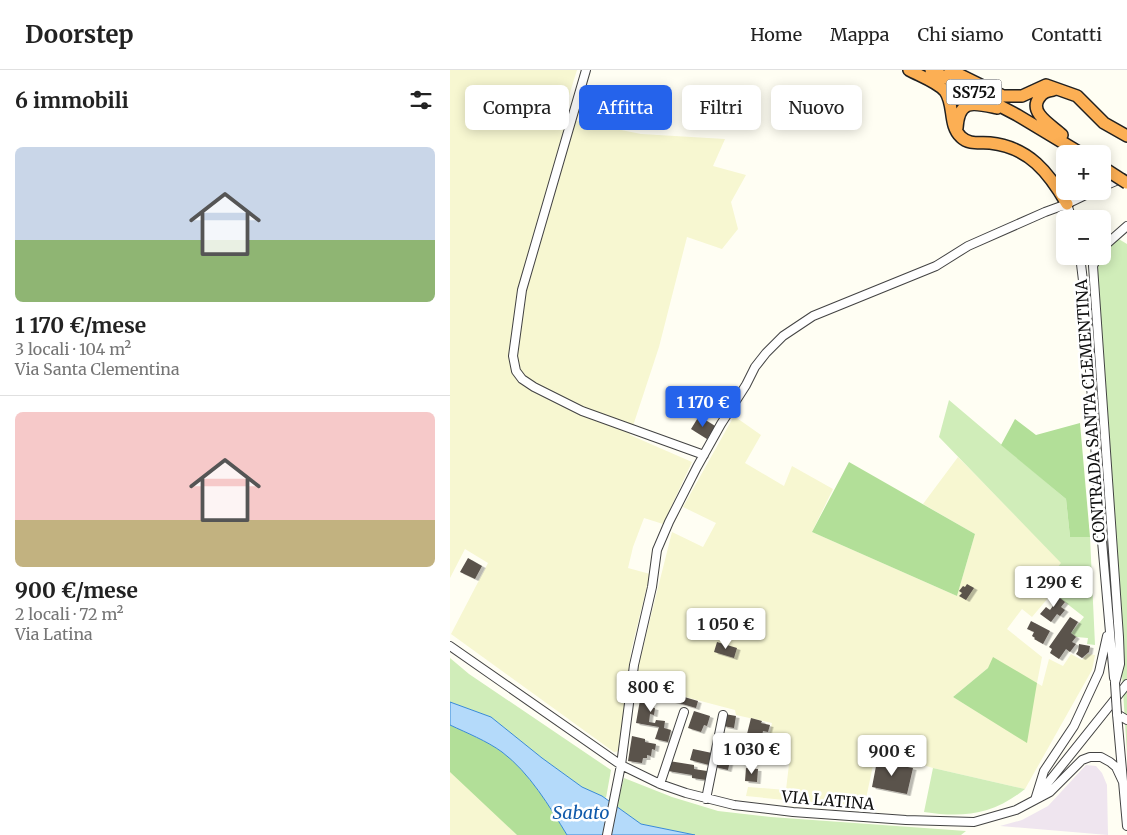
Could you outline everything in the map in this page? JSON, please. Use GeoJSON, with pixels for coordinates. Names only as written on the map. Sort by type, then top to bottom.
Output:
{"type":"FeatureCollection","features":[{"type":"Feature","properties":{"kind":"highway"},"geometry":{"type":"LineString","coordinates":[[909,70],[944,91],[950,103],[953,123],[957,132],[964,140],[1008,146],[1028,156],[1054,181],[1067,204]]}},
{"type":"Feature","properties":{"kind":"highway","name":"SS752"},"geometry":{"type":"LineString","coordinates":[[931,70],[1017,115],[1067,145]]}},
{"type":"Feature","properties":{"kind":"highway"},"geometry":{"type":"LineString","coordinates":[[950,70],[1003,96],[1022,96],[1046,85],[1065,91],[1077,96],[1104,123],[1127,136]]}},
{"type":"Feature","properties":{"kind":"highway"},"geometry":{"type":"LineString","coordinates":[[1065,91],[1055,90],[1046,92],[1040,96],[1036,106],[1039,115],[1071,145]]}},
{"type":"Feature","properties":{"kind":"highway"},"geometry":{"type":"LineString","coordinates":[[957,132],[960,111],[970,104],[976,103],[998,108],[1017,115]]}},
{"type":"Feature","properties":{"kind":"highway"},"geometry":{"type":"LineString","coordinates":[[1111,173],[1127,183]]}},
{"type":"Feature","properties":{"kind":"street"},"geometry":{"type":"LineString","coordinates":[[586,70],[522,290],[513,356],[516,371],[522,379],[582,411],[704,455]]}},
{"type":"Feature","properties":{"kind":"street"},"geometry":{"type":"LineString","coordinates":[[1111,183],[1127,176]]}},
{"type":"Feature","properties":{"kind":"street"},"geometry":{"type":"LineString","coordinates":[[607,835],[621,765],[634,665],[652,587],[657,550],[669,522],[704,455],[746,386],[755,367],[766,353],[784,336],[813,316],[936,266],[968,246],[1075,200]]}},
{"type":"Feature","properties":{"kind":"street"},"geometry":{"type":"LineString","coordinates":[[1067,204],[1069,210]]}},
{"type":"Feature","properties":{"kind":"street"},"geometry":{"type":"LineString","coordinates":[[1111,240],[1127,226]]}},
{"type":"Feature","properties":{"kind":"street","name":"CONTRADA SANTA CLEMENTINA"},"geometry":{"type":"LineString","coordinates":[[1081,265],[1109,628],[1127,826]]}},
{"type":"Feature","properties":{"kind":"street","name":"CONTRADA SANTA CLEMENTINA"},"geometry":{"type":"LineString","coordinates":[[1094,265],[1120,664],[1115,683]]}},
{"type":"Feature","properties":{"kind":"street"},"geometry":{"type":"LineString","coordinates":[[1035,800],[1044,771],[1074,726],[1099,672],[1109,628]]}},
{"type":"Feature","properties":{"kind":"street","name":"VIA LATINA"},"geometry":{"type":"LineString","coordinates":[[450,646],[621,765],[660,784],[706,799],[734,805],[793,812],[974,822],[1000,816],[1050,792],[1082,760],[1090,757],[1101,757],[1110,762],[1116,767],[1123,782]]}},
{"type":"Feature","properties":{"kind":"street"},"geometry":{"type":"LineString","coordinates":[[1035,800],[1127,684]]}},
{"type":"Feature","properties":{"kind":"street"},"geometry":{"type":"LineString","coordinates":[[660,784],[684,712]]}},
{"type":"Feature","properties":{"kind":"street"},"geometry":{"type":"LineString","coordinates":[[1117,714],[1127,720]]}},
{"type":"Feature","properties":{"kind":"street"},"geometry":{"type":"LineString","coordinates":[[706,799],[723,715]]}},
{"type":"Feature","properties":{"kind":"shaded area"},"geometry":{"type":"Polygon","coordinates":[[[1086,765],[1096,766],[1102,773],[1107,785],[1108,835],[1000,826],[1022,820],[1048,806],[1086,765]]]}},
{"type":"Feature","properties":{"kind":"green space"},"geometry":{"type":"Polygon","coordinates":[[[450,70],[577,70],[569,96],[569,85],[465,85],[465,130],[569,130],[569,119],[579,121],[579,130],[621,130],[641,134],[725,139],[713,166],[746,175],[731,202],[738,229],[722,249],[687,237],[659,347],[630,435],[692,462],[663,524],[644,518],[633,547],[628,568],[650,574],[631,651],[620,751],[614,752],[451,634],[488,563],[465,549],[450,578],[450,70]]]}},
{"type":"Feature","properties":{"kind":"green space"},"geometry":{"type":"Polygon","coordinates":[[[1117,238],[1127,244],[1127,754],[1106,423],[1093,270],[1095,265],[1111,265],[1111,243],[1117,238]]]}},
{"type":"Feature","properties":{"kind":"green space"},"geometry":{"type":"Polygon","coordinates":[[[949,400],[1066,499],[1070,537],[1090,537],[1095,645],[1087,644],[1088,638],[1076,637],[1071,633],[1084,617],[1052,592],[1060,582],[1052,574],[1061,563],[939,437],[949,400]]]}},
{"type":"Feature","properties":{"kind":"green space"},"geometry":{"type":"Polygon","coordinates":[[[734,416],[761,435],[745,463],[784,486],[792,466],[833,489],[812,532],[957,596],[975,534],[923,504],[958,457],[1062,563],[1060,582],[1048,598],[1032,617],[1022,609],[1007,629],[1042,657],[1037,683],[1042,686],[1049,659],[1063,666],[1071,654],[1082,660],[1087,654],[1095,655],[1092,670],[1025,789],[933,768],[876,751],[864,808],[746,796],[748,787],[786,790],[791,747],[768,741],[772,723],[736,715],[735,710],[655,687],[634,683],[672,532],[703,547],[716,523],[683,507],[734,416]],[[988,668],[953,697],[1027,742],[988,668]]]}},
{"type":"Feature","properties":{"kind":"green space"},"geometry":{"type":"Polygon","coordinates":[[[1015,419],[1036,435],[1080,423],[1090,537],[1070,537],[1066,499],[1001,445],[1015,419]]]}},
{"type":"Feature","properties":{"kind":"green space"},"geometry":{"type":"Polygon","coordinates":[[[849,462],[975,534],[957,596],[812,532],[849,462]]]}},
{"type":"Feature","properties":{"kind":"green space"},"geometry":{"type":"Polygon","coordinates":[[[993,657],[1037,683],[1027,743],[953,697],[988,668],[993,657]]]}},
{"type":"Feature","properties":{"kind":"green space"},"geometry":{"type":"Polygon","coordinates":[[[450,658],[469,674],[611,770],[606,798],[582,787],[491,717],[450,702],[450,658]]]}},
{"type":"Feature","properties":{"kind":"green space"},"geometry":{"type":"Polygon","coordinates":[[[450,725],[490,744],[512,760],[530,780],[567,835],[517,835],[450,772],[450,725]]]}},
{"type":"Feature","properties":{"kind":"green space"},"geometry":{"type":"Polygon","coordinates":[[[933,768],[1025,789],[1001,804],[977,812],[952,815],[924,812],[933,768]]]}},
{"type":"Feature","properties":{"kind":"green space"},"geometry":{"type":"Polygon","coordinates":[[[450,772],[453,773],[517,835],[450,835],[450,772]]]}},
{"type":"Feature","properties":{"kind":"green space"},"geometry":{"type":"Polygon","coordinates":[[[624,778],[672,797],[718,811],[771,817],[966,831],[961,835],[695,835],[641,824],[616,806],[624,778]]]}},
{"type":"Feature","properties":{"kind":"water","name":"Sabato"},"geometry":{"type":"Polygon","coordinates":[[[450,702],[491,717],[582,787],[602,796],[641,824],[695,835],[567,835],[530,780],[512,760],[490,744],[450,725],[450,702]]]}},
{"type":"Feature","properties":{"kind":"building"},"geometry":{"type":"Polygon","coordinates":[[[699,416],[715,426],[707,439],[691,429],[699,416]]]}},
{"type":"Feature","properties":{"kind":"building"},"geometry":{"type":"Polygon","coordinates":[[[468,558],[482,566],[475,579],[460,572],[468,558]]]}},
{"type":"Feature","properties":{"kind":"building"},"geometry":{"type":"Polygon","coordinates":[[[967,584],[974,588],[966,600],[959,596],[962,593],[959,591],[967,584]]]}},
{"type":"Feature","properties":{"kind":"building"},"geometry":{"type":"Polygon","coordinates":[[[1052,592],[1065,602],[1061,607],[1065,610],[1060,616],[1057,614],[1051,622],[1040,614],[1046,607],[1050,610],[1055,603],[1048,598],[1052,592]]]}},
{"type":"Feature","properties":{"kind":"building"},"geometry":{"type":"Polygon","coordinates":[[[1070,617],[1078,622],[1071,633],[1076,637],[1072,642],[1076,644],[1070,652],[1066,649],[1059,659],[1050,653],[1052,649],[1049,647],[1070,617]]]}},
{"type":"Feature","properties":{"kind":"building"},"geometry":{"type":"Polygon","coordinates":[[[1031,621],[1050,631],[1043,644],[1034,639],[1032,636],[1034,632],[1027,629],[1031,621]]]}},
{"type":"Feature","properties":{"kind":"building"},"geometry":{"type":"Polygon","coordinates":[[[717,642],[737,648],[734,658],[714,652],[717,642]]]}},
{"type":"Feature","properties":{"kind":"building"},"geometry":{"type":"Polygon","coordinates":[[[1079,644],[1090,646],[1089,652],[1082,658],[1076,654],[1079,644]]]}},
{"type":"Feature","properties":{"kind":"building"},"geometry":{"type":"Polygon","coordinates":[[[641,685],[655,687],[650,707],[655,708],[654,715],[650,714],[649,722],[655,723],[656,720],[665,721],[664,728],[671,730],[668,742],[655,739],[659,727],[636,723],[641,685]]]}},
{"type":"Feature","properties":{"kind":"building"},"geometry":{"type":"Polygon","coordinates":[[[674,694],[698,701],[696,708],[672,701],[674,694]]]}},
{"type":"Feature","properties":{"kind":"building"},"geometry":{"type":"Polygon","coordinates":[[[694,711],[710,716],[707,726],[704,725],[701,732],[688,728],[694,711]]]}},
{"type":"Feature","properties":{"kind":"building"},"geometry":{"type":"Polygon","coordinates":[[[725,714],[736,716],[734,728],[723,726],[725,714]]]}},
{"type":"Feature","properties":{"kind":"building"},"geometry":{"type":"Polygon","coordinates":[[[751,718],[770,725],[768,732],[763,731],[762,736],[747,734],[751,718]]]}},
{"type":"Feature","properties":{"kind":"building"},"geometry":{"type":"Polygon","coordinates":[[[722,735],[735,738],[728,770],[715,767],[722,735]]]}},
{"type":"Feature","properties":{"kind":"building"},"geometry":{"type":"Polygon","coordinates":[[[632,736],[645,739],[645,742],[656,744],[655,750],[652,749],[651,756],[647,755],[647,758],[643,758],[642,763],[628,761],[632,736]]]}},
{"type":"Feature","properties":{"kind":"building"},"geometry":{"type":"Polygon","coordinates":[[[758,739],[777,743],[774,756],[755,751],[758,739]]]}},
{"type":"Feature","properties":{"kind":"building"},"geometry":{"type":"Polygon","coordinates":[[[740,743],[746,744],[743,760],[737,759],[740,743]]]}},
{"type":"Feature","properties":{"kind":"building"},"geometry":{"type":"Polygon","coordinates":[[[693,749],[712,753],[709,765],[690,760],[693,749]]]}},
{"type":"Feature","properties":{"kind":"building"},"geometry":{"type":"Polygon","coordinates":[[[669,761],[694,765],[694,769],[707,771],[706,780],[692,778],[692,775],[668,771],[669,761]]]}},
{"type":"Feature","properties":{"kind":"building"},"geometry":{"type":"Polygon","coordinates":[[[877,761],[913,768],[907,794],[872,787],[877,761]]]}},
{"type":"Feature","properties":{"kind":"building"},"geometry":{"type":"Polygon","coordinates":[[[746,768],[758,769],[757,782],[745,781],[746,768]]]}}]}
